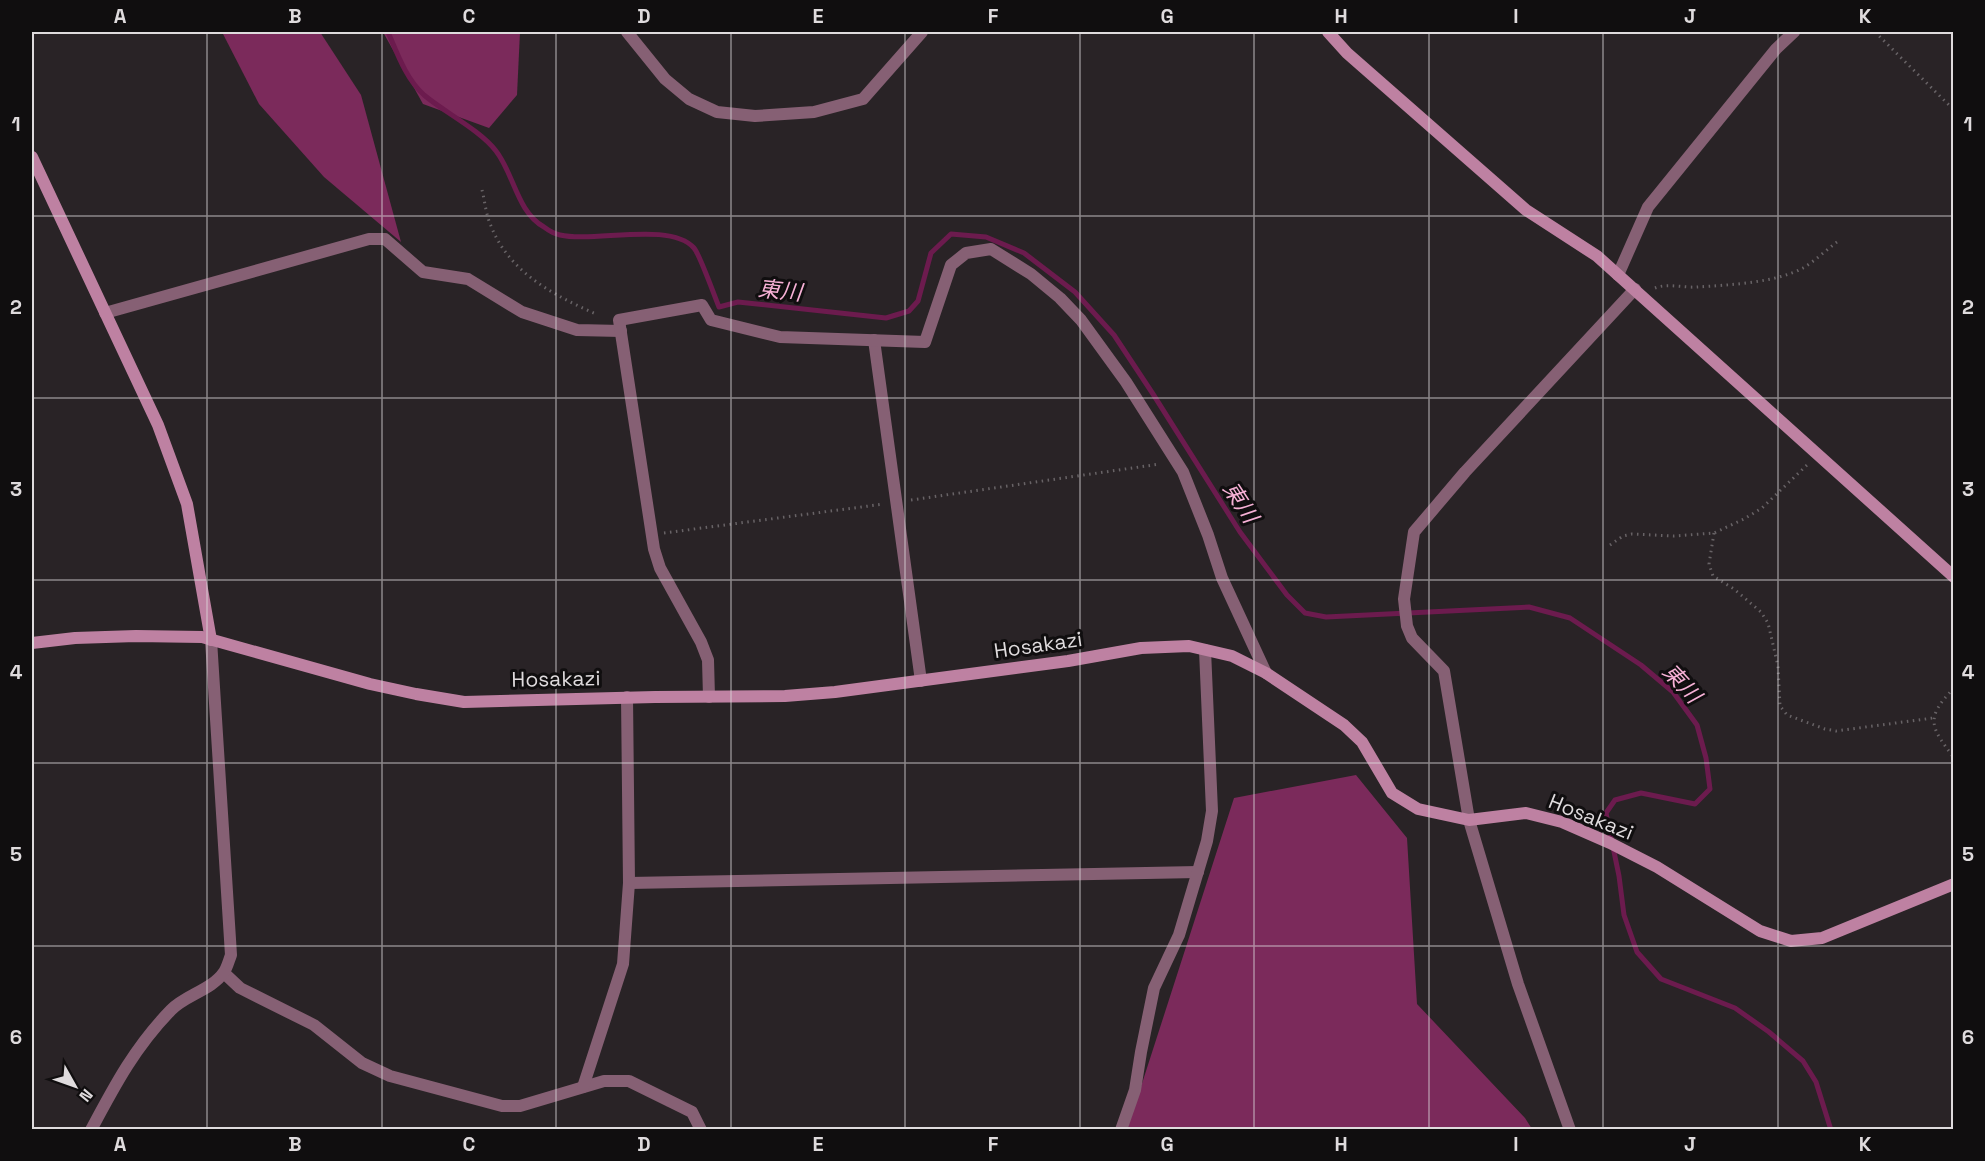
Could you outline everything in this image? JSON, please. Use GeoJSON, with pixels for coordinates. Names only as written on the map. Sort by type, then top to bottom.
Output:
{"type":"FeatureCollection","features":[{"type":"Feature","properties":{"kind":"main road"},"geometry":{"type":"LineString","coordinates":[[1328,32],[1347,53],[1526,210],[1597,256],[1953,577]]}},
{"type":"Feature","properties":{"kind":"main road"},"geometry":{"type":"LineString","coordinates":[[32,156],[158,425],[187,504],[211,640]]}},
{"type":"Feature","properties":{"kind":"main road","name":"Hosakazi"},"geometry":{"type":"LineString","coordinates":[[32,643],[75,638],[202,637],[370,684],[464,702],[627,697],[785,696],[921,681],[1068,661],[1141,648],[1189,646],[1232,656],[1266,673],[1344,725],[1362,742],[1392,793],[1418,809],[1469,820],[1526,813],[1562,822],[1610,843],[1687,885],[1760,931],[1791,941],[1822,938],[1953,884]]}},
{"type":"Feature","properties":{"kind":"street"},"geometry":{"type":"LineString","coordinates":[[627,32],[665,79],[689,99],[717,112],[755,116],[814,112],[862,99],[922,32]]}},
{"type":"Feature","properties":{"kind":"street"},"geometry":{"type":"LineString","coordinates":[[1618,275],[1648,207],[1776,49],[1794,32]]}},
{"type":"Feature","properties":{"kind":"street"},"geometry":{"type":"LineString","coordinates":[[105,313],[369,239],[385,239],[423,272],[468,279],[522,312],[577,330],[620,325],[702,305],[711,320],[780,337],[925,342],[951,265],[966,253],[991,249],[1031,274],[1060,298],[1081,320],[1126,382],[1183,472],[1222,578],[1266,673]]}},
{"type":"Feature","properties":{"kind":"street"},"geometry":{"type":"LineString","coordinates":[[1570,1130],[1518,984],[1469,820],[1444,671],[1412,638],[1407,626],[1404,599],[1414,532],[1465,472],[1638,292]]}},
{"type":"Feature","properties":{"kind":"street"},"geometry":{"type":"LineString","coordinates":[[620,325],[651,535],[660,568],[701,642],[708,660],[709,697]]}},
{"type":"Feature","properties":{"kind":"street"},"geometry":{"type":"LineString","coordinates":[[874,340],[921,681]]}},
{"type":"Feature","properties":{"kind":"street"},"geometry":{"type":"LineString","coordinates":[[91,1130],[125,1066],[147,1037],[173,1007],[224,973],[231,955],[211,640]]}},
{"type":"Feature","properties":{"kind":"street"},"geometry":{"type":"LineString","coordinates":[[1121,1130],[1135,1090],[1154,988],[1179,934],[1208,841],[1212,811],[1205,650]]}},
{"type":"Feature","properties":{"kind":"street"},"geometry":{"type":"LineString","coordinates":[[583,1087],[623,964],[629,883],[627,697]]}},
{"type":"Feature","properties":{"kind":"street"},"geometry":{"type":"LineString","coordinates":[[629,883],[1198,872]]}},
{"type":"Feature","properties":{"kind":"street"},"geometry":{"type":"LineString","coordinates":[[224,973],[240,988],[314,1024],[362,1063],[390,1076],[502,1106],[520,1106],[604,1080],[629,1081],[692,1112],[701,1130]]}},
{"type":"Feature","properties":{"kind":"path"},"geometry":{"type":"LineString","coordinates":[[1875,32],[1953,110]]}},
{"type":"Feature","properties":{"kind":"path"},"geometry":{"type":"LineString","coordinates":[[482,190],[491,226],[503,250],[517,267],[540,285],[576,306],[620,325]]}},
{"type":"Feature","properties":{"kind":"path"},"geometry":{"type":"LineString","coordinates":[[1638,292],[1659,286],[1716,285],[1777,277],[1802,268],[1837,242]]}},
{"type":"Feature","properties":{"kind":"path"},"geometry":{"type":"LineString","coordinates":[[1610,545],[1623,536],[1632,534],[1674,536],[1714,533],[1762,508],[1796,477],[1817,453]]}},
{"type":"Feature","properties":{"kind":"path"},"geometry":{"type":"LineString","coordinates":[[651,535],[1177,462]]}},
{"type":"Feature","properties":{"kind":"path"},"geometry":{"type":"LineString","coordinates":[[1714,533],[1709,564],[1713,576],[1734,589],[1761,612],[1768,623],[1778,666],[1780,706],[1787,715],[1836,731],[1934,718]]}},
{"type":"Feature","properties":{"kind":"path"},"geometry":{"type":"LineString","coordinates":[[1953,688],[1938,706],[1934,718],[1934,729],[1953,758]]}},
{"type":"Feature","properties":{"kind":"shaded area"},"geometry":{"type":"Polygon","coordinates":[[[222,32],[320,32],[361,95],[401,242],[324,177],[259,104],[222,32]]]}},
{"type":"Feature","properties":{"kind":"shaded area"},"geometry":{"type":"Polygon","coordinates":[[[383,32],[520,32],[517,95],[489,128],[423,104],[383,32]]]}},
{"type":"Feature","properties":{"kind":"shaded area"},"geometry":{"type":"Polygon","coordinates":[[[1356,775],[1407,838],[1417,1004],[1525,1118],[1532,1129],[1127,1130],[1234,798],[1356,775]]]}},
{"type":"Feature","properties":{"kind":"waterway","name":"東川"},"geometry":{"type":"LineString","coordinates":[[388,32],[403,65],[418,89],[481,136],[496,151],[522,202],[535,220],[560,235],[592,237],[650,234],[683,240],[697,252],[719,307],[738,302],[886,318],[909,311],[918,301],[931,253],[951,234],[986,237],[1024,253],[1075,292],[1114,335],[1240,532],[1287,595],[1305,613],[1326,617],[1529,607],[1570,618],[1641,665],[1673,692],[1697,725],[1706,758],[1710,789],[1695,804],[1641,793],[1615,800],[1606,813],[1619,876],[1624,915],[1637,952],[1661,979],[1735,1008],[1769,1032],[1803,1061],[1816,1082],[1831,1130]]}}]}
